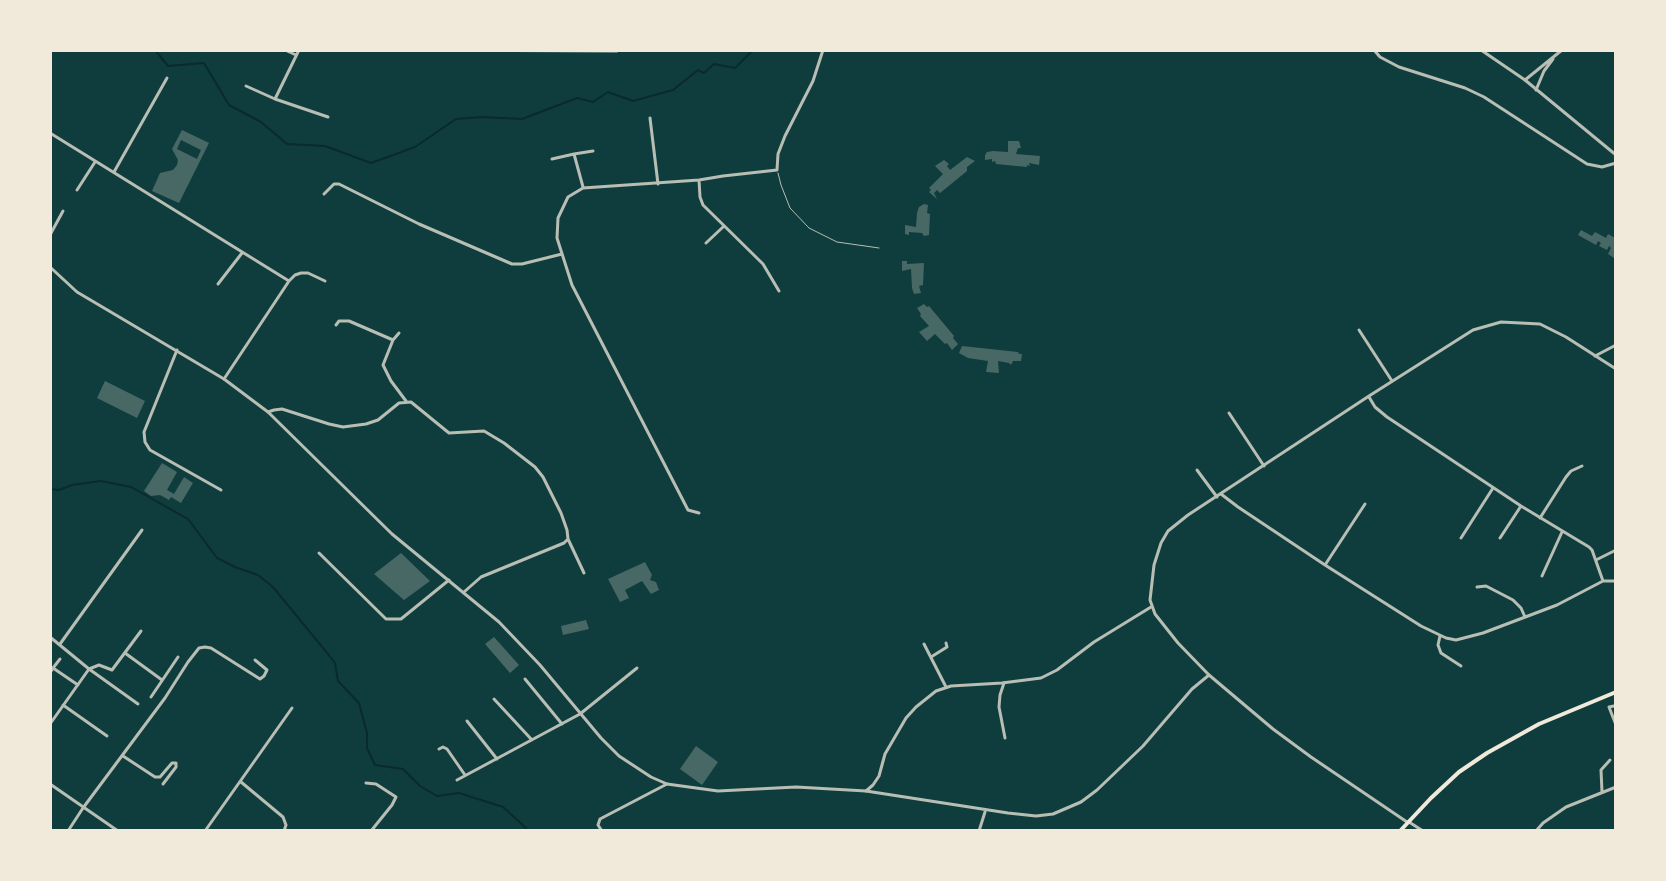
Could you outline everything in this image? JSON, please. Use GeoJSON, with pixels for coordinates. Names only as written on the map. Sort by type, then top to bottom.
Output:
{"type":"FeatureCollection","features":[{"type":"Feature","properties":{"kind":"main road"},"geometry":{"type":"LineString","coordinates":[[1400,831],[1459,772],[1507,740],[1616,692]]}},
{"type":"Feature","properties":{"kind":"street"},"geometry":{"type":"LineString","coordinates":[[285,50],[296,55]]}},
{"type":"Feature","properties":{"kind":"street"},"geometry":{"type":"LineString","coordinates":[[275,99],[299,50]]}},
{"type":"Feature","properties":{"kind":"street"},"geometry":{"type":"LineString","coordinates":[[410,50],[617,51]]}},
{"type":"Feature","properties":{"kind":"street"},"geometry":{"type":"LineString","coordinates":[[699,513],[688,510],[572,285],[557,238],[558,218],[568,197],[583,188],[658,184],[777,170],[778,154],[813,81],[823,50]]}},
{"type":"Feature","properties":{"kind":"street"},"geometry":{"type":"LineString","coordinates":[[1374,50],[1399,67],[1484,97],[1587,164],[1602,167],[1616,163]]}},
{"type":"Feature","properties":{"kind":"street"},"geometry":{"type":"LineString","coordinates":[[1481,50],[1525,80],[1616,155]]}},
{"type":"Feature","properties":{"kind":"street"},"geometry":{"type":"LineString","coordinates":[[1525,80],[1562,50]]}},
{"type":"Feature","properties":{"kind":"street"},"geometry":{"type":"LineString","coordinates":[[1536,90],[1555,56]]}},
{"type":"Feature","properties":{"kind":"street"},"geometry":{"type":"LineString","coordinates":[[113,173],[167,78]]}},
{"type":"Feature","properties":{"kind":"street"},"geometry":{"type":"LineString","coordinates":[[246,86],[328,117]]}},
{"type":"Feature","properties":{"kind":"street"},"geometry":{"type":"LineString","coordinates":[[650,118],[658,184]]}},
{"type":"Feature","properties":{"kind":"street"},"geometry":{"type":"LineString","coordinates":[[50,133],[289,281]]}},
{"type":"Feature","properties":{"kind":"street"},"geometry":{"type":"LineString","coordinates":[[50,145],[55,136]]}},
{"type":"Feature","properties":{"kind":"street"},"geometry":{"type":"LineString","coordinates":[[552,159],[593,151]]}},
{"type":"Feature","properties":{"kind":"street"},"geometry":{"type":"LineString","coordinates":[[574,154],[583,188]]}},
{"type":"Feature","properties":{"kind":"street"},"geometry":{"type":"LineString","coordinates":[[77,190],[95,162]]}},
{"type":"Feature","properties":{"kind":"street"},"geometry":{"type":"LineString","coordinates":[[699,180],[703,205],[763,264],[779,291]]}},
{"type":"Feature","properties":{"kind":"street"},"geometry":{"type":"LineString","coordinates":[[324,194],[329,187],[339,184],[419,224],[512,264],[562,254]]}},
{"type":"Feature","properties":{"kind":"street"},"geometry":{"type":"LineString","coordinates":[[50,235],[63,211]]}},
{"type":"Feature","properties":{"kind":"street"},"geometry":{"type":"LineString","coordinates":[[706,243],[724,226]]}},
{"type":"Feature","properties":{"kind":"street"},"geometry":{"type":"LineString","coordinates":[[218,284],[242,253]]}},
{"type":"Feature","properties":{"kind":"street"},"geometry":{"type":"LineString","coordinates":[[50,267],[87,298],[224,379],[268,412],[392,534],[499,622],[619,756],[667,784],[718,791],[796,787],[866,791],[986,810],[1036,816],[1053,814],[1081,802],[1097,790],[1143,746],[1192,689],[1209,675]]}},
{"type":"Feature","properties":{"kind":"street"},"geometry":{"type":"LineString","coordinates":[[224,379],[295,275],[308,273],[325,281]]}},
{"type":"Feature","properties":{"kind":"street"},"geometry":{"type":"LineString","coordinates":[[336,325],[339,321],[349,321],[393,340]]}},
{"type":"Feature","properties":{"kind":"street"},"geometry":{"type":"LineString","coordinates":[[1423,831],[1298,748],[1209,675],[1178,643],[1151,607],[1150,586],[1156,554],[1168,531],[1177,523],[1473,330],[1501,322],[1540,324],[1616,369]]}},
{"type":"Feature","properties":{"kind":"street"},"geometry":{"type":"LineString","coordinates":[[1359,330],[1392,381]]}},
{"type":"Feature","properties":{"kind":"street"},"geometry":{"type":"LineString","coordinates":[[399,333],[383,365],[406,401],[417,405],[449,433],[484,431],[491,434],[535,467],[561,513],[568,539],[584,573]]}},
{"type":"Feature","properties":{"kind":"street"},"geometry":{"type":"LineString","coordinates":[[1595,356],[1616,345]]}},
{"type":"Feature","properties":{"kind":"street"},"geometry":{"type":"LineString","coordinates":[[177,350],[144,432],[145,442],[150,450],[221,490]]}},
{"type":"Feature","properties":{"kind":"street"},"geometry":{"type":"LineString","coordinates":[[1369,396],[1375,407],[1387,417],[1589,547],[1603,581]]}},
{"type":"Feature","properties":{"kind":"street"},"geometry":{"type":"LineString","coordinates":[[268,412],[282,409],[343,427],[378,420],[393,406],[406,401]]}},
{"type":"Feature","properties":{"kind":"street"},"geometry":{"type":"LineString","coordinates":[[1229,413],[1264,466]]}},
{"type":"Feature","properties":{"kind":"street"},"geometry":{"type":"LineString","coordinates":[[1540,518],[1566,477],[1582,466]]}},
{"type":"Feature","properties":{"kind":"street"},"geometry":{"type":"LineString","coordinates":[[1197,470],[1219,495],[1440,636],[1456,640],[1465,638],[1557,605],[1603,581],[1616,581]]}},
{"type":"Feature","properties":{"kind":"street"},"geometry":{"type":"LineString","coordinates":[[1461,538],[1493,487]]}},
{"type":"Feature","properties":{"kind":"street"},"geometry":{"type":"LineString","coordinates":[[1325,565],[1365,504]]}},
{"type":"Feature","properties":{"kind":"street"},"geometry":{"type":"LineString","coordinates":[[1500,538],[1521,506]]}},
{"type":"Feature","properties":{"kind":"street"},"geometry":{"type":"LineString","coordinates":[[60,644],[142,530]]}},
{"type":"Feature","properties":{"kind":"street"},"geometry":{"type":"LineString","coordinates":[[1542,576],[1562,532]]}},
{"type":"Feature","properties":{"kind":"street"},"geometry":{"type":"LineString","coordinates":[[464,592],[481,577],[568,539]]}},
{"type":"Feature","properties":{"kind":"street"},"geometry":{"type":"LineString","coordinates":[[1596,560],[1616,550]]}},
{"type":"Feature","properties":{"kind":"street"},"geometry":{"type":"LineString","coordinates":[[319,553],[386,619],[401,619],[449,580]]}},
{"type":"Feature","properties":{"kind":"street"},"geometry":{"type":"LineString","coordinates":[[1477,587],[1486,586],[1513,600],[1525,617]]}},
{"type":"Feature","properties":{"kind":"street"},"geometry":{"type":"LineString","coordinates":[[866,791],[879,776],[885,754],[906,718],[936,691],[963,684],[1004,683],[1050,674],[1151,607]]}},
{"type":"Feature","properties":{"kind":"street"},"geometry":{"type":"LineString","coordinates":[[50,724],[89,669],[99,665],[112,670],[141,631]]}},
{"type":"Feature","properties":{"kind":"street"},"geometry":{"type":"LineString","coordinates":[[1440,636],[1438,645],[1441,653],[1461,666]]}},
{"type":"Feature","properties":{"kind":"street"},"geometry":{"type":"LineString","coordinates":[[51,640],[138,704]]}},
{"type":"Feature","properties":{"kind":"street"},"geometry":{"type":"LineString","coordinates":[[931,657],[947,647],[946,643]]}},
{"type":"Feature","properties":{"kind":"street"},"geometry":{"type":"LineString","coordinates":[[924,644],[946,687]]}},
{"type":"Feature","properties":{"kind":"street"},"geometry":{"type":"LineString","coordinates":[[68,831],[199,648],[211,648],[260,679],[267,670],[255,660]]}},
{"type":"Feature","properties":{"kind":"street"},"geometry":{"type":"LineString","coordinates":[[125,653],[162,680]]}},
{"type":"Feature","properties":{"kind":"street"},"geometry":{"type":"LineString","coordinates":[[151,697],[178,657]]}},
{"type":"Feature","properties":{"kind":"street"},"geometry":{"type":"LineString","coordinates":[[50,673],[60,659]]}},
{"type":"Feature","properties":{"kind":"street"},"geometry":{"type":"LineString","coordinates":[[53,668],[78,685]]}},
{"type":"Feature","properties":{"kind":"street"},"geometry":{"type":"LineString","coordinates":[[457,780],[580,714],[637,668]]}},
{"type":"Feature","properties":{"kind":"street"},"geometry":{"type":"LineString","coordinates":[[525,679],[562,724]]}},
{"type":"Feature","properties":{"kind":"street"},"geometry":{"type":"LineString","coordinates":[[1004,683],[999,707],[1005,738]]}},
{"type":"Feature","properties":{"kind":"street"},"geometry":{"type":"LineString","coordinates":[[494,699],[532,740]]}},
{"type":"Feature","properties":{"kind":"street"},"geometry":{"type":"LineString","coordinates":[[63,705],[107,736]]}},
{"type":"Feature","properties":{"kind":"street"},"geometry":{"type":"LineString","coordinates":[[1614,706],[1609,707],[1616,725]]}},
{"type":"Feature","properties":{"kind":"street"},"geometry":{"type":"LineString","coordinates":[[205,831],[292,708]]}},
{"type":"Feature","properties":{"kind":"street"},"geometry":{"type":"LineString","coordinates":[[467,721],[497,759]]}},
{"type":"Feature","properties":{"kind":"street"},"geometry":{"type":"LineString","coordinates":[[439,749],[447,749],[465,775]]}},
{"type":"Feature","properties":{"kind":"street"},"geometry":{"type":"LineString","coordinates":[[123,756],[155,777],[160,777],[172,763],[176,763],[163,784]]}},
{"type":"Feature","properties":{"kind":"street"},"geometry":{"type":"LineString","coordinates":[[1602,792],[1601,770],[1610,760]]}},
{"type":"Feature","properties":{"kind":"street"},"geometry":{"type":"LineString","coordinates":[[241,782],[283,817],[286,825],[284,831]]}},
{"type":"Feature","properties":{"kind":"street"},"geometry":{"type":"LineString","coordinates":[[366,783],[376,784],[395,796],[392,805],[371,831]]}},
{"type":"Feature","properties":{"kind":"street"},"geometry":{"type":"LineString","coordinates":[[50,784],[118,831]]}},
{"type":"Feature","properties":{"kind":"street"},"geometry":{"type":"LineString","coordinates":[[602,831],[598,825],[600,819],[667,784]]}},
{"type":"Feature","properties":{"kind":"street"},"geometry":{"type":"LineString","coordinates":[[1536,831],[1566,807],[1616,787]]}},
{"type":"Feature","properties":{"kind":"street"},"geometry":{"type":"LineString","coordinates":[[979,831],[986,810]]}},
{"type":"Feature","properties":{"kind":"lane"},"geometry":{"type":"LineString","coordinates":[[777,170],[790,208],[809,228],[837,242],[879,248]]}},
{"type":"Feature","properties":{"kind":"building"},"geometry":{"type":"Polygon","coordinates":[[[182,130],[209,143],[179,203],[152,191],[160,173],[173,170],[177,165],[178,160],[172,149],[182,130]],[[181,140],[177,149],[197,159],[201,150],[181,140]]]}},
{"type":"Feature","properties":{"kind":"building"},"geometry":{"type":"Polygon","coordinates":[[[1008,141],[1019,141],[1021,148],[1016,154],[1040,156],[1039,165],[1029,163],[1027,167],[985,160],[987,152],[1008,152],[1008,141]]]}},
{"type":"Feature","properties":{"kind":"building"},"geometry":{"type":"Polygon","coordinates":[[[967,157],[975,161],[940,193],[937,190],[934,193],[937,199],[929,192],[929,188],[943,174],[935,166],[944,160],[950,170],[967,157]]]}},
{"type":"Feature","properties":{"kind":"building"},"geometry":{"type":"Polygon","coordinates":[[[928,205],[927,213],[930,214],[929,235],[905,234],[905,225],[916,227],[919,207],[928,205]]]}},
{"type":"Feature","properties":{"kind":"building"},"geometry":{"type":"Polygon","coordinates":[[[1581,230],[1592,236],[1595,232],[1606,238],[1608,234],[1615,238],[1614,258],[1608,254],[1609,246],[1607,250],[1599,246],[1601,243],[1598,241],[1596,245],[1578,235],[1581,230]]]}},
{"type":"Feature","properties":{"kind":"building"},"geometry":{"type":"Polygon","coordinates":[[[902,261],[907,261],[907,264],[924,263],[923,285],[919,286],[921,293],[914,294],[911,269],[902,271],[902,261]]]}},
{"type":"Feature","properties":{"kind":"building"},"geometry":{"type":"Polygon","coordinates":[[[924,304],[954,336],[958,344],[952,350],[935,334],[927,341],[919,332],[929,326],[917,308],[924,304]]]}},
{"type":"Feature","properties":{"kind":"building"},"geometry":{"type":"Polygon","coordinates":[[[962,346],[1018,352],[1022,354],[1021,361],[1013,361],[1011,365],[998,361],[999,373],[986,372],[988,361],[968,358],[959,353],[962,346]]]}},
{"type":"Feature","properties":{"kind":"building"},"geometry":{"type":"Polygon","coordinates":[[[105,381],[145,401],[137,418],[97,398],[105,381]]]}},
{"type":"Feature","properties":{"kind":"building"},"geometry":{"type":"Polygon","coordinates":[[[162,463],[177,472],[167,490],[174,494],[184,477],[193,483],[181,503],[171,497],[169,500],[160,495],[151,496],[144,491],[162,463]]]}},
{"type":"Feature","properties":{"kind":"building"},"geometry":{"type":"Polygon","coordinates":[[[401,553],[430,581],[404,600],[374,574],[401,553]]]}},
{"type":"Feature","properties":{"kind":"building"},"geometry":{"type":"Polygon","coordinates":[[[645,562],[652,575],[650,580],[656,582],[659,590],[651,594],[642,581],[625,590],[629,598],[620,602],[608,579],[645,562]]]}},
{"type":"Feature","properties":{"kind":"building"},"geometry":{"type":"Polygon","coordinates":[[[586,620],[589,629],[563,635],[561,626],[586,620]]]}},
{"type":"Feature","properties":{"kind":"building"},"geometry":{"type":"Polygon","coordinates":[[[494,637],[519,665],[510,673],[485,644],[494,637]]]}},
{"type":"Feature","properties":{"kind":"building"},"geometry":{"type":"Polygon","coordinates":[[[696,746],[718,762],[702,785],[680,769],[696,746]]]}},
{"type":"Feature","properties":{"kind":"waterway"},"geometry":{"type":"LineString","coordinates":[[155,50],[168,66],[204,63],[229,105],[261,122],[287,144],[325,146],[371,163],[415,147],[456,119],[522,119],[577,98],[593,102],[608,92],[633,101],[673,90],[698,70],[704,73],[714,64],[735,68],[753,50]]}},
{"type":"Feature","properties":{"kind":"waterway"},"geometry":{"type":"LineString","coordinates":[[50,489],[101,481],[131,487],[188,519],[217,558],[258,575],[273,587],[335,663],[338,681],[359,703],[367,733],[367,748],[375,765],[403,769],[420,786],[437,796],[459,793],[503,807],[527,831]]}}]}
